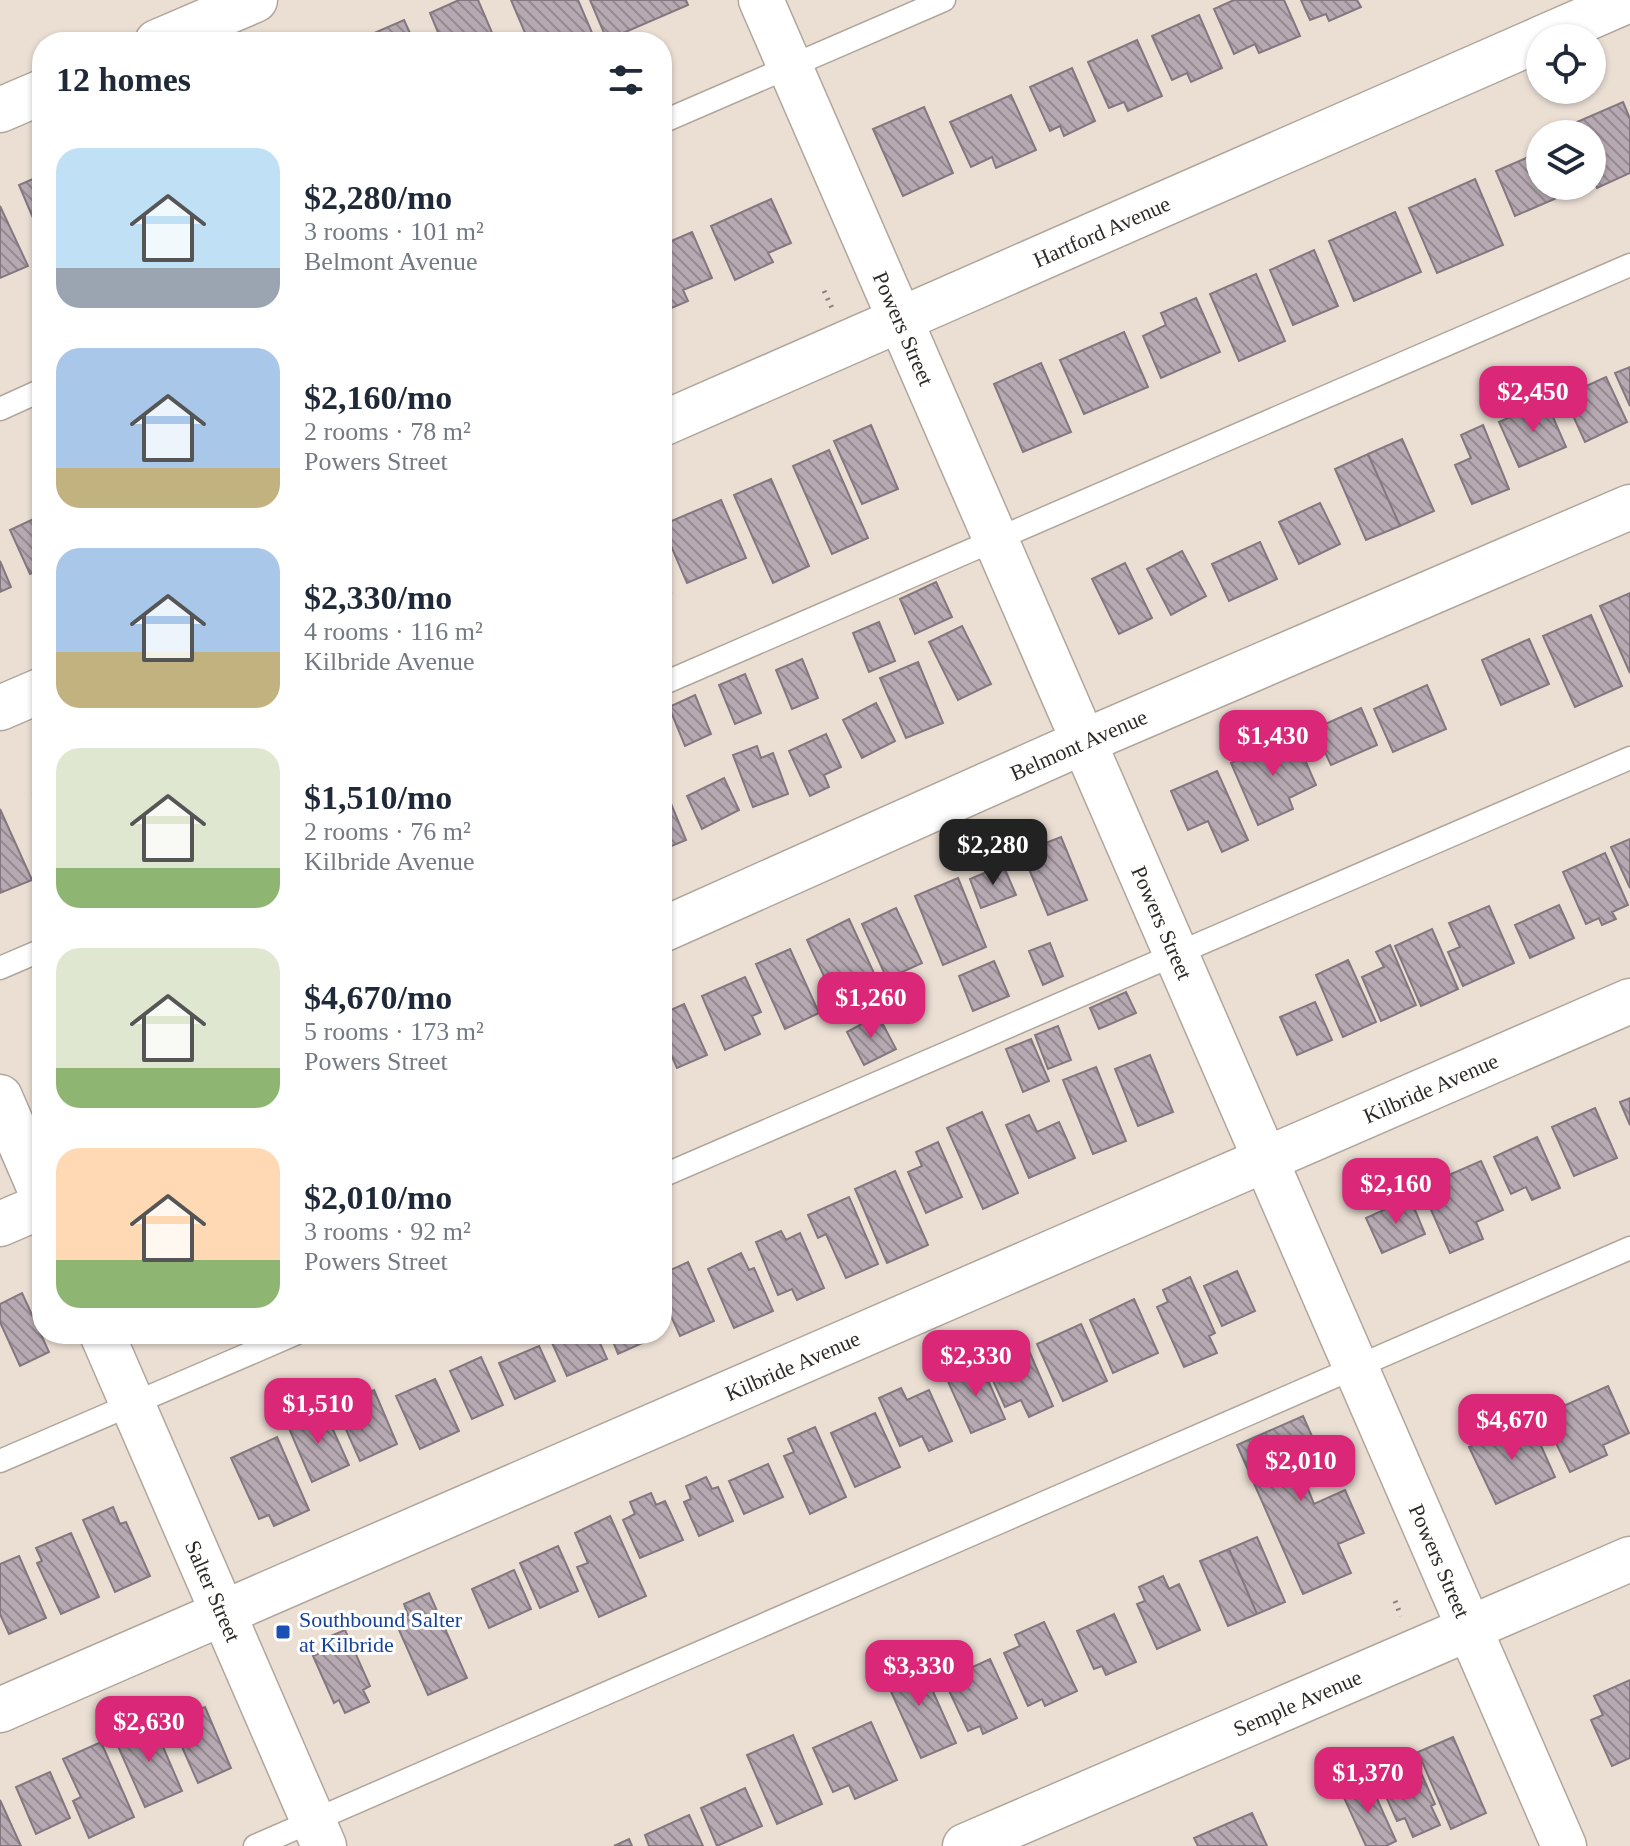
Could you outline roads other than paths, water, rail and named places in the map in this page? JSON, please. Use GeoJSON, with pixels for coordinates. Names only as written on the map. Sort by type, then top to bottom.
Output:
{"type":"FeatureCollection","features":[{"type":"Feature","properties":{"kind":"street"},"geometry":{"type":"LineString","coordinates":[[180,32],[255,0]]}},
{"type":"Feature","properties":{"kind":"street","name":"Powers Street"},"geometry":{"type":"LineString","coordinates":[[761,0],[1564,1846]]}},
{"type":"Feature","properties":{"kind":"street","name":"Hartford Avenue"},"geometry":{"type":"LineString","coordinates":[[1573,24],[1629,0]]}},
{"type":"Feature","properties":{"kind":"street","name":"Hartford Avenue"},"geometry":{"type":"LineString","coordinates":[[672,420],[1526,45]]}},
{"type":"Feature","properties":{"kind":"street"},"geometry":{"type":"LineString","coordinates":[[0,110],[32,96]]}},
{"type":"Feature","properties":{"kind":"street","name":"Belmont Avenue"},"geometry":{"type":"LineString","coordinates":[[672,926],[1083,742],[1630,507]]}},
{"type":"Feature","properties":{"kind":"street"},"geometry":{"type":"LineString","coordinates":[[0,708],[32,694]]}},
{"type":"Feature","properties":{"kind":"street","name":"Kilbride Avenue"},"geometry":{"type":"LineString","coordinates":[[0,1710],[1630,1001]]}},
{"type":"Feature","properties":{"kind":"street"},"geometry":{"type":"LineString","coordinates":[[0,1097],[32,1171]]}},
{"type":"Feature","properties":{"kind":"street"},"geometry":{"type":"LineString","coordinates":[[0,1224],[32,1210]]}},
{"type":"Feature","properties":{"kind":"street","name":"Salter Street"},"geometry":{"type":"LineString","coordinates":[[106,1344],[318,1833]]}},
{"type":"Feature","properties":{"kind":"street","name":"Semple Avenue"},"geometry":{"type":"LineString","coordinates":[[965,1846],[1630,1559]]}},
{"type":"Feature","properties":{"kind":"lane"},"geometry":{"type":"LineString","coordinates":[[672,118],[944,0]]}},
{"type":"Feature","properties":{"kind":"lane"},"geometry":{"type":"LineString","coordinates":[[672,680],[1630,265]]}},
{"type":"Feature","properties":{"kind":"lane"},"geometry":{"type":"LineString","coordinates":[[0,409],[32,395]]}},
{"type":"Feature","properties":{"kind":"lane"},"geometry":{"type":"LineString","coordinates":[[672,1172],[1630,758]]}},
{"type":"Feature","properties":{"kind":"lane"},"geometry":{"type":"LineString","coordinates":[[0,968],[32,954]]}},
{"type":"Feature","properties":{"kind":"lane"},"geometry":{"type":"LineString","coordinates":[[255,1846],[318,1833],[1356,1367],[1630,1248]]}},
{"type":"Feature","properties":{"kind":"lane"},"geometry":{"type":"LineString","coordinates":[[0,1461],[272,1344]]}},
{"type":"Feature","properties":{"kind":"place","name":"Southbound Salter at Kilbride"},"geometry":{"type":"Point","coordinates":[283,1632]}}]}
